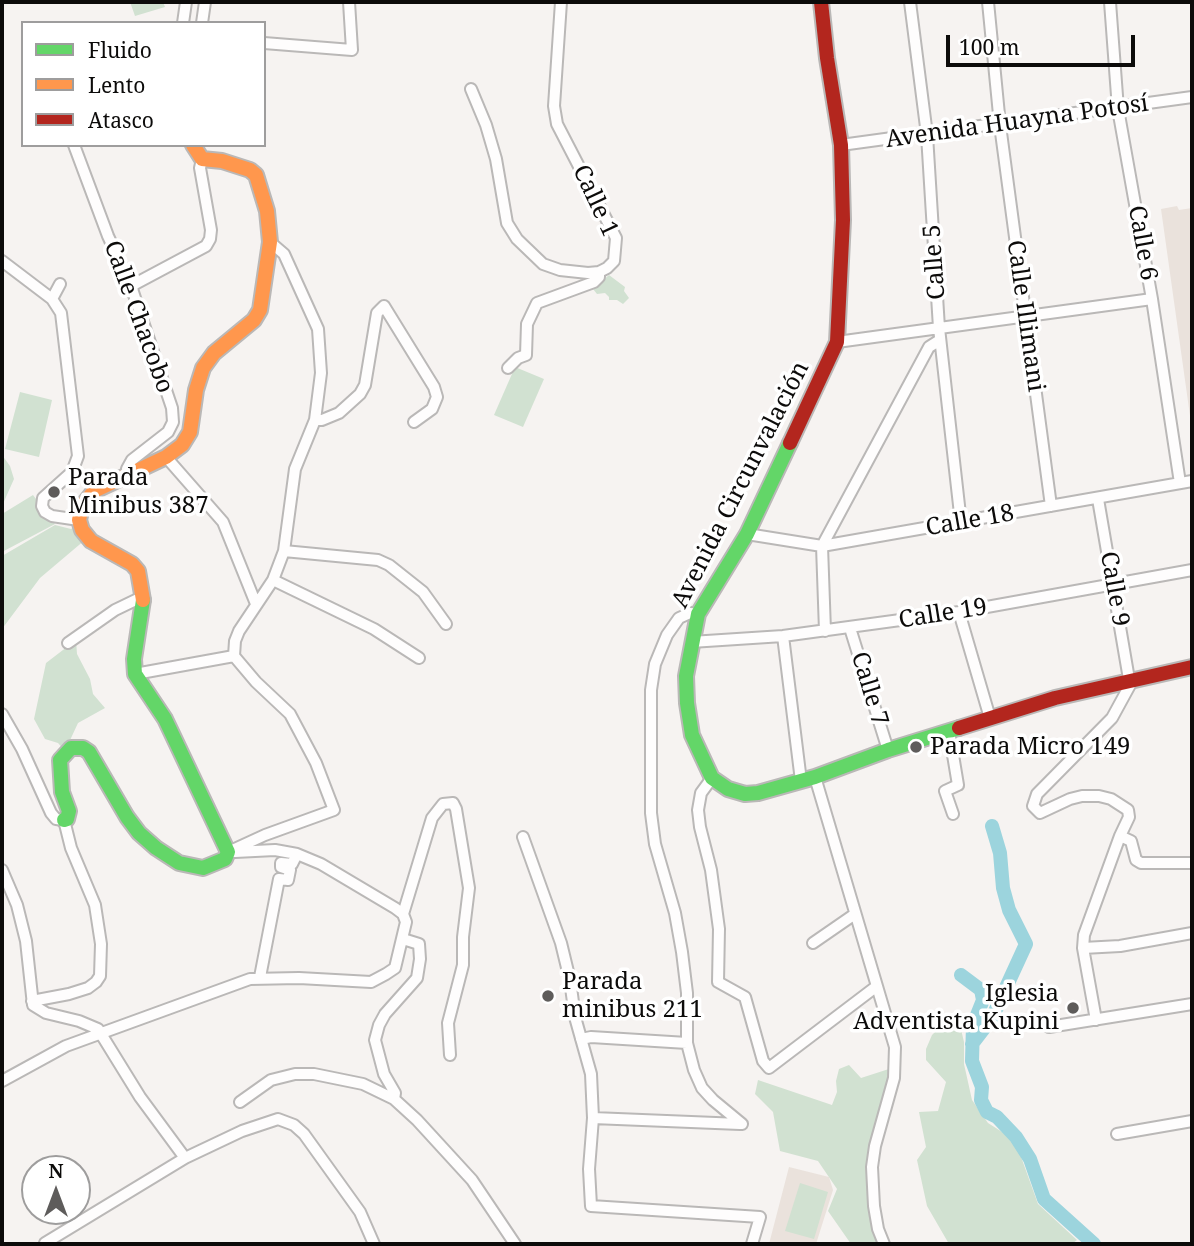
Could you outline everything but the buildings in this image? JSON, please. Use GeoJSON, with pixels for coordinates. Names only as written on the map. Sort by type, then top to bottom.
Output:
{"type":"FeatureCollection","features":[{"type":"Feature","properties":{"kind":"street"},"geometry":{"type":"LineString","coordinates":[[183,21],[186,2]]}},
{"type":"Feature","properties":{"kind":"street"},"geometry":{"type":"LineString","coordinates":[[201,21],[205,2]]}},
{"type":"Feature","properties":{"kind":"street"},"geometry":{"type":"LineString","coordinates":[[266,43],[352,50],[349,2]]}},
{"type":"Feature","properties":{"kind":"street","name":"Calle 1"},"geometry":{"type":"LineString","coordinates":[[471,89],[496,159],[507,223],[517,239],[543,264],[575,273],[599,272],[614,261],[616,238],[557,124],[554,106],[561,2]]}},
{"type":"Feature","properties":{"kind":"street","name":"Avenida Circunvalación"},"geometry":{"type":"LineString","coordinates":[[712,778],[692,735],[687,703],[686,676],[698,614],[747,534],[837,342],[843,220],[841,145],[821,2]]}},
{"type":"Feature","properties":{"kind":"street","name":"Calle 5"},"geometry":{"type":"LineString","coordinates":[[910,2],[926,135],[940,334],[961,523]]}},
{"type":"Feature","properties":{"kind":"street","name":"Calle Illimani"},"geometry":{"type":"LineString","coordinates":[[988,2],[1000,125],[1051,506]]}},
{"type":"Feature","properties":{"kind":"street","name":"Calle 6"},"geometry":{"type":"LineString","coordinates":[[1110,2],[1118,109],[1152,299],[1180,483]]}},
{"type":"Feature","properties":{"kind":"street","name":"Avenida Huayna Potosí"},"geometry":{"type":"LineString","coordinates":[[841,145],[1192,97]]}},
{"type":"Feature","properties":{"kind":"street","name":"Calle Chacobo"},"geometry":{"type":"LineString","coordinates":[[75,147],[108,236],[131,286],[172,408],[173,422],[168,432],[132,460],[127,469],[128,473]]}},
{"type":"Feature","properties":{"kind":"street"},"geometry":{"type":"LineString","coordinates":[[131,286],[206,246],[210,239],[211,230],[200,169],[202,159],[194,147]]}},
{"type":"Feature","properties":{"kind":"street"},"geometry":{"type":"LineString","coordinates":[[202,159],[222,161],[254,172],[262,189],[270,242],[260,310],[254,320],[214,352],[203,368],[196,390],[190,432],[182,445],[166,457],[94,491],[87,497],[79,520],[82,530],[91,541],[132,564],[138,571],[144,596],[134,659],[135,674],[165,719],[228,852]]}},
{"type":"Feature","properties":{"kind":"street"},"geometry":{"type":"LineString","coordinates":[[64,820],[69,811],[62,792],[61,760],[71,748],[83,748],[89,752],[127,817],[139,832],[169,857],[187,866],[203,867],[225,859],[228,852],[265,835],[334,810],[316,763],[290,714],[256,682],[234,656],[239,631],[273,580],[284,551],[295,469],[315,420],[321,373],[318,329],[284,254],[270,242]]}},
{"type":"Feature","properties":{"kind":"street"},"geometry":{"type":"LineString","coordinates":[[2,261],[52,299],[61,313],[78,456],[72,472],[43,498],[42,506],[45,512],[52,516],[79,520]]}},
{"type":"Feature","properties":{"kind":"street"},"geometry":{"type":"LineString","coordinates":[[508,368],[518,358],[526,355],[527,324],[537,303],[594,282],[599,272]]}},
{"type":"Feature","properties":{"kind":"street"},"geometry":{"type":"LineString","coordinates":[[52,299],[60,285]]}},
{"type":"Feature","properties":{"kind":"street"},"geometry":{"type":"LineString","coordinates":[[837,342],[940,334],[1024,317],[1152,299]]}},
{"type":"Feature","properties":{"kind":"street"},"geometry":{"type":"LineString","coordinates":[[315,420],[339,413],[360,394],[365,385],[377,313],[384,306],[437,397],[432,409],[414,422]]}},
{"type":"Feature","properties":{"kind":"street"},"geometry":{"type":"LineString","coordinates":[[825,631],[822,546],[929,347],[940,334]]}},
{"type":"Feature","properties":{"kind":"street"},"geometry":{"type":"LineString","coordinates":[[166,457],[223,522],[256,604]]}},
{"type":"Feature","properties":{"kind":"street","name":"Calle 18"},"geometry":{"type":"LineString","coordinates":[[747,534],[822,546],[1192,481]]}},
{"type":"Feature","properties":{"kind":"street","name":"Calle 9"},"geometry":{"type":"LineString","coordinates":[[1098,499],[1130,680]]}},
{"type":"Feature","properties":{"kind":"street"},"geometry":{"type":"LineString","coordinates":[[284,551],[378,560],[389,565],[423,592],[446,624]]}},
{"type":"Feature","properties":{"kind":"street","name":"Calle 19"},"geometry":{"type":"LineString","coordinates":[[691,642],[850,628],[959,612],[1192,570]]}},
{"type":"Feature","properties":{"kind":"street"},"geometry":{"type":"LineString","coordinates":[[273,580],[373,629],[419,658]]}},
{"type":"Feature","properties":{"kind":"street"},"geometry":{"type":"LineString","coordinates":[[68,643],[115,610],[144,596]]}},
{"type":"Feature","properties":{"kind":"street"},"geometry":{"type":"LineString","coordinates":[[593,1118],[742,1124],[728,1115],[702,1088],[694,1070],[687,1042],[687,993],[682,952],[675,912],[655,844],[651,813],[651,690],[655,664],[667,635],[679,618],[690,612],[698,614]]}},
{"type":"Feature","properties":{"kind":"street"},"geometry":{"type":"LineString","coordinates":[[959,612],[989,718]]}},
{"type":"Feature","properties":{"kind":"street","name":"Calle 7"},"geometry":{"type":"LineString","coordinates":[[850,628],[888,750]]}},
{"type":"Feature","properties":{"kind":"street"},"geometry":{"type":"LineString","coordinates":[[783,636],[808,779],[855,914],[895,1047],[890,1094],[875,1146],[872,1167],[874,1206],[884,1244]]}},
{"type":"Feature","properties":{"kind":"street"},"geometry":{"type":"LineString","coordinates":[[135,674],[234,656]]}},
{"type":"Feature","properties":{"kind":"street"},"geometry":{"type":"LineString","coordinates":[[877,986],[769,1069],[762,1061],[745,997],[718,982],[719,929],[711,870],[698,810],[701,793],[712,778],[728,789],[745,794],[758,793],[1055,698],[1192,667]]}},
{"type":"Feature","properties":{"kind":"street"},"geometry":{"type":"LineString","coordinates":[[1096,1020],[1083,948],[1086,927],[1129,817],[1128,810],[1111,799],[1082,796],[1040,813],[1036,811],[1033,801],[1112,718],[1128,692],[1130,680]]}},
{"type":"Feature","properties":{"kind":"street"},"geometry":{"type":"LineString","coordinates":[[2,714],[51,813],[64,820]]}},
{"type":"Feature","properties":{"kind":"street"},"geometry":{"type":"LineString","coordinates":[[949,731],[958,785],[945,791],[953,814]]}},
{"type":"Feature","properties":{"kind":"street"},"geometry":{"type":"LineString","coordinates":[[2,1081],[65,1046],[196,997],[260,977],[371,982],[386,975],[394,968],[403,939],[406,922],[403,914],[432,818],[443,804],[453,803],[469,888],[463,937],[463,965],[448,1023],[450,1055]]}},
{"type":"Feature","properties":{"kind":"street"},"geometry":{"type":"LineString","coordinates":[[32,1001],[88,988],[100,976],[102,944],[95,905],[71,848],[64,820]]}},
{"type":"Feature","properties":{"kind":"street"},"geometry":{"type":"LineString","coordinates":[[1120,836],[1131,841],[1136,860],[1141,863],[1192,863]]}},
{"type":"Feature","properties":{"kind":"street"},"geometry":{"type":"LineString","coordinates":[[523,837],[561,943],[580,1039],[591,1073],[591,1206],[760,1217],[752,1244]]}},
{"type":"Feature","properties":{"kind":"street"},"geometry":{"type":"LineString","coordinates":[[228,852],[275,850],[297,854],[321,864],[403,914]]}},
{"type":"Feature","properties":{"kind":"street"},"geometry":{"type":"LineString","coordinates":[[260,977],[279,879],[289,880],[290,870],[281,867],[281,863],[292,864],[297,854]]}},
{"type":"Feature","properties":{"kind":"street"},"geometry":{"type":"LineString","coordinates":[[2,870],[18,905],[26,941],[32,1001],[37,1009],[99,1029],[141,1097],[185,1158]]}},
{"type":"Feature","properties":{"kind":"street"},"geometry":{"type":"LineString","coordinates":[[813,943],[855,914]]}},
{"type":"Feature","properties":{"kind":"street"},"geometry":{"type":"LineString","coordinates":[[1083,948],[1120,946],[1192,933]]}},
{"type":"Feature","properties":{"kind":"street"},"geometry":{"type":"LineString","coordinates":[[394,1100],[395,1093],[384,1074],[375,1040],[385,1014],[413,984],[420,969],[419,943],[403,939]]}},
{"type":"Feature","properties":{"kind":"street"},"geometry":{"type":"LineString","coordinates":[[1049,1027],[1192,1004]]}},
{"type":"Feature","properties":{"kind":"street"},"geometry":{"type":"LineString","coordinates":[[580,1039],[591,1037],[687,1042]]}},
{"type":"Feature","properties":{"kind":"street"},"geometry":{"type":"LineString","coordinates":[[240,1102],[271,1080],[314,1073],[363,1084],[394,1100],[425,1128],[472,1181],[514,1244]]}},
{"type":"Feature","properties":{"kind":"street"},"geometry":{"type":"LineString","coordinates":[[45,1243],[185,1158],[278,1119],[294,1125],[323,1160],[360,1212],[374,1244]]}},
{"type":"Feature","properties":{"kind":"street"},"geometry":{"type":"LineString","coordinates":[[1117,1134],[1192,1121]]}},
{"type":"Feature","properties":{"kind":"shaded area"},"geometry":{"type":"Polygon","coordinates":[[[1177,206],[1179,210],[1192,208],[1192,430],[1161,209],[1177,206]]]}},
{"type":"Feature","properties":{"kind":"shaded area"},"geometry":{"type":"Polygon","coordinates":[[[789,1167],[829,1177],[833,1190],[816,1244],[769,1244],[789,1167]]]}},
{"type":"Feature","properties":{"kind":"green space"},"geometry":{"type":"Polygon","coordinates":[[[130,2],[163,2],[165,7],[135,16],[130,2]]]}},
{"type":"Feature","properties":{"kind":"green space"},"geometry":{"type":"Polygon","coordinates":[[[609,275],[625,287],[624,291],[629,298],[623,304],[617,300],[609,300],[605,293],[597,294],[593,289],[609,275]]]}},
{"type":"Feature","properties":{"kind":"green space"},"geometry":{"type":"Polygon","coordinates":[[[515,367],[544,379],[523,427],[494,415],[515,367]]]}},
{"type":"Feature","properties":{"kind":"green space"},"geometry":{"type":"Polygon","coordinates":[[[20,392],[52,400],[39,457],[5,449],[20,392]]]}},
{"type":"Feature","properties":{"kind":"green space"},"geometry":{"type":"Polygon","coordinates":[[[2,455],[10,466],[14,479],[2,506],[2,455]]]}},
{"type":"Feature","properties":{"kind":"green space"},"geometry":{"type":"Polygon","coordinates":[[[33,495],[55,524],[2,552],[2,514],[33,495]]]}},
{"type":"Feature","properties":{"kind":"green space"},"geometry":{"type":"Polygon","coordinates":[[[78,524],[92,534],[40,578],[2,629],[2,556],[55,525],[71,529],[78,524]]]}},
{"type":"Feature","properties":{"kind":"green space"},"geometry":{"type":"Polygon","coordinates":[[[76,640],[77,654],[90,679],[93,694],[105,708],[78,723],[65,751],[58,743],[45,739],[34,719],[46,663],[76,640]]]}},
{"type":"Feature","properties":{"kind":"green space"},"geometry":{"type":"Polygon","coordinates":[[[946,1021],[959,1021],[972,1100],[988,1123],[1010,1137],[1020,1154],[1038,1204],[1077,1240],[1072,1244],[949,1244],[927,1206],[917,1160],[926,1147],[919,1112],[938,1111],[946,1082],[926,1060],[926,1049],[932,1035],[946,1021]]]}},
{"type":"Feature","properties":{"kind":"green space"},"geometry":{"type":"Polygon","coordinates":[[[849,1065],[861,1078],[892,1068],[877,1150],[876,1207],[890,1244],[851,1244],[828,1211],[837,1189],[818,1161],[780,1151],[773,1112],[755,1094],[758,1080],[832,1105],[837,1092],[839,1069],[849,1065]]]}},
{"type":"Feature","properties":{"kind":"green space"},"geometry":{"type":"Polygon","coordinates":[[[800,1183],[828,1192],[814,1239],[785,1231],[800,1183]]]}},
{"type":"Feature","properties":{"kind":"waterway"},"geometry":{"type":"LineString","coordinates":[[972,1044],[992,1018],[1026,944],[1009,910],[1003,888],[1000,853],[992,826]]}},
{"type":"Feature","properties":{"kind":"waterway"},"geometry":{"type":"LineString","coordinates":[[961,975],[981,990],[983,1000],[973,1025],[972,1061],[982,1087],[981,1100],[987,1112],[997,1117],[1016,1137],[1030,1159],[1044,1199],[1094,1244]]}},
{"type":"Feature","properties":{"kind":"traffic: fast"},"geometry":{"type":"LineString","coordinates":[[790,443],[747,534],[698,614],[686,676],[687,703],[692,735],[712,778],[728,789],[745,794],[758,793],[815,777],[959,728]]}},
{"type":"Feature","properties":{"kind":"traffic: fast"},"geometry":{"type":"LineString","coordinates":[[64,820],[67,819],[69,811],[62,792],[60,760],[71,748],[83,748],[89,752],[127,817],[139,833],[156,848],[179,863],[203,868],[225,859],[228,852],[165,719],[135,674],[134,659],[143,600]]}},
{"type":"Feature","properties":{"kind":"traffic: slow"},"geometry":{"type":"LineString","coordinates":[[143,600],[138,571],[132,564],[91,541],[82,530],[79,520],[82,506],[94,491],[166,457],[182,445],[190,432],[196,390],[203,368],[214,353],[254,320],[260,310],[270,242],[267,211],[256,175],[250,170],[222,161],[202,159],[194,147]]}},
{"type":"Feature","properties":{"kind":"traffic: jam"},"geometry":{"type":"LineString","coordinates":[[790,443],[837,342],[843,220],[841,145],[821,2]]}},
{"type":"Feature","properties":{"kind":"traffic: jam"},"geometry":{"type":"LineString","coordinates":[[959,728],[1055,698],[1192,667]]}},
{"type":"Feature","properties":{"kind":"place","name":"Parada Minibus 387"},"geometry":{"type":"Point","coordinates":[54,492]}},
{"type":"Feature","properties":{"kind":"place","name":"Parada Micro 149"},"geometry":{"type":"Point","coordinates":[916,747]}},
{"type":"Feature","properties":{"kind":"place","name":"Parada minibus 211"},"geometry":{"type":"Point","coordinates":[548,996]}},
{"type":"Feature","properties":{"kind":"place","name":"Iglesia Adventista Kupini"},"geometry":{"type":"Point","coordinates":[1073,1008]}}]}
